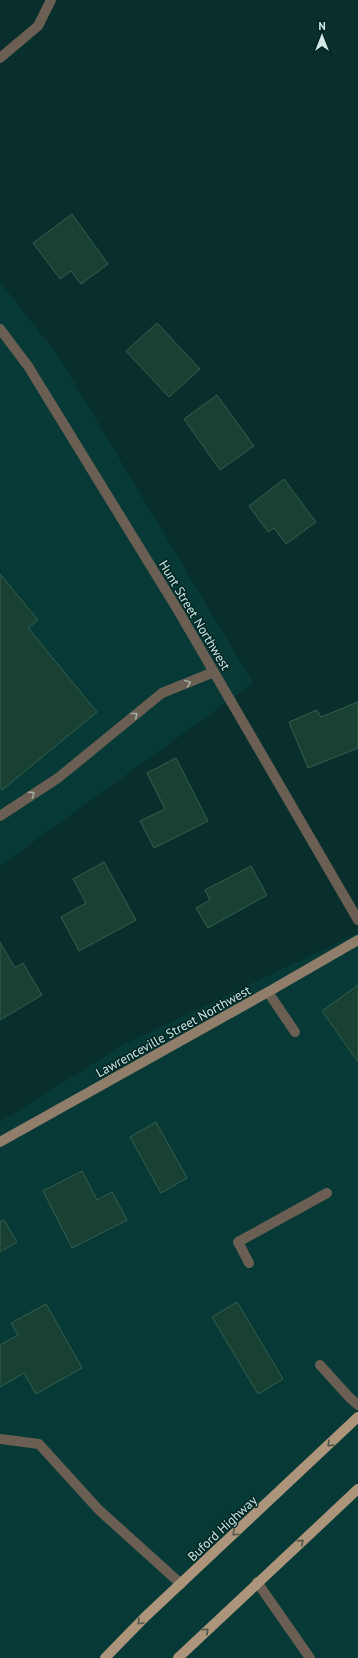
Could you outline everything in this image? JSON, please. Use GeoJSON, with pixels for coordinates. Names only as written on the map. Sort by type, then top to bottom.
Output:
{"type":"FeatureCollection","features":[{"type":"Feature","properties":{"kind":"main road","name":"Buford Highway"},"geometry":{"type":"LineString","coordinates":[[105,1658],[145,1618],[358,1417]]}},
{"type":"Feature","properties":{"kind":"main road"},"geometry":{"type":"LineString","coordinates":[[178,1658],[257,1582],[358,1490]]}},
{"type":"Feature","properties":{"kind":"street"},"geometry":{"type":"LineString","coordinates":[[0,58],[38,26],[51,0]]}},
{"type":"Feature","properties":{"kind":"street","name":"Hunt Street Northwest"},"geometry":{"type":"LineString","coordinates":[[0,329],[28,366],[179,612],[358,920]]}},
{"type":"Feature","properties":{"kind":"street"},"geometry":{"type":"LineString","coordinates":[[0,816],[58,778],[162,693],[214,672]]}},
{"type":"Feature","properties":{"kind":"street","name":"Lawrenceville Street Northwest"},"geometry":{"type":"LineString","coordinates":[[0,1142],[358,940]]}},
{"type":"Feature","properties":{"kind":"street"},"geometry":{"type":"LineString","coordinates":[[268,992],[295,1032]]}},
{"type":"Feature","properties":{"kind":"street"},"geometry":{"type":"LineString","coordinates":[[249,1263],[238,1242],[327,1193]]}},
{"type":"Feature","properties":{"kind":"street"},"geometry":{"type":"LineString","coordinates":[[320,1364],[349,1398],[358,1405]]}},
{"type":"Feature","properties":{"kind":"street"},"geometry":{"type":"LineString","coordinates":[[0,1439],[39,1444],[99,1510],[182,1584]]}},
{"type":"Feature","properties":{"kind":"street"},"geometry":{"type":"LineString","coordinates":[[257,1582],[310,1658]]}},
{"type":"Feature","properties":{"kind":"shaded area"},"geometry":{"type":"Polygon","coordinates":[[[0,282],[57,354],[253,683],[0,866],[0,282]]]}},
{"type":"Feature","properties":{"kind":"shaded area"},"geometry":{"type":"Polygon","coordinates":[[[358,933],[358,1658],[0,1658],[0,1122],[123,1045],[358,933]]]}},
{"type":"Feature","properties":{"kind":"building"},"geometry":{"type":"Polygon","coordinates":[[[72,214],[108,264],[81,284],[71,271],[60,279],[33,243],[72,214]]]}},
{"type":"Feature","properties":{"kind":"building"},"geometry":{"type":"Polygon","coordinates":[[[157,323],[200,369],[169,397],[126,351],[157,323]]]}},
{"type":"Feature","properties":{"kind":"building"},"geometry":{"type":"Polygon","coordinates":[[[217,395],[254,446],[220,470],[184,419],[217,395]]]}},
{"type":"Feature","properties":{"kind":"building"},"geometry":{"type":"Polygon","coordinates":[[[284,479],[316,522],[286,544],[274,528],[268,532],[249,506],[284,479]]]}},
{"type":"Feature","properties":{"kind":"building"},"geometry":{"type":"Polygon","coordinates":[[[0,574],[38,620],[28,628],[97,712],[2,790],[0,787],[0,574]]]}},
{"type":"Feature","properties":{"kind":"building"},"geometry":{"type":"Polygon","coordinates":[[[358,702],[358,748],[308,768],[289,722],[317,710],[321,717],[358,702]]]}},
{"type":"Feature","properties":{"kind":"building"},"geometry":{"type":"Polygon","coordinates":[[[176,758],[208,821],[154,848],[140,821],[165,809],[147,773],[176,758]]]}},
{"type":"Feature","properties":{"kind":"building"},"geometry":{"type":"Polygon","coordinates":[[[104,862],[136,920],[79,951],[61,917],[86,903],[73,879],[104,862]]]}},
{"type":"Feature","properties":{"kind":"building"},"geometry":{"type":"Polygon","coordinates":[[[251,866],[267,895],[208,928],[196,908],[210,900],[205,890],[251,866]]]}},
{"type":"Feature","properties":{"kind":"building"},"geometry":{"type":"Polygon","coordinates":[[[0,942],[15,968],[23,963],[42,995],[0,1020],[0,942]]]}},
{"type":"Feature","properties":{"kind":"building"},"geometry":{"type":"Polygon","coordinates":[[[358,985],[358,1062],[322,1011],[358,985]]]}},
{"type":"Feature","properties":{"kind":"building"},"geometry":{"type":"Polygon","coordinates":[[[156,1122],[187,1178],[161,1193],[130,1137],[156,1122]]]}},
{"type":"Feature","properties":{"kind":"building"},"geometry":{"type":"Polygon","coordinates":[[[82,1171],[97,1200],[112,1192],[127,1220],[72,1248],[43,1191],[82,1171]]]}},
{"type":"Feature","properties":{"kind":"building"},"geometry":{"type":"Polygon","coordinates":[[[4,1220],[17,1242],[0,1252],[0,1222],[4,1220]]]}},
{"type":"Feature","properties":{"kind":"building"},"geometry":{"type":"Polygon","coordinates":[[[237,1302],[283,1379],[258,1394],[212,1317],[237,1302]]]}},
{"type":"Feature","properties":{"kind":"building"},"geometry":{"type":"Polygon","coordinates":[[[46,1304],[82,1368],[36,1394],[24,1373],[0,1387],[0,1345],[18,1335],[11,1323],[46,1304]]]}}]}
